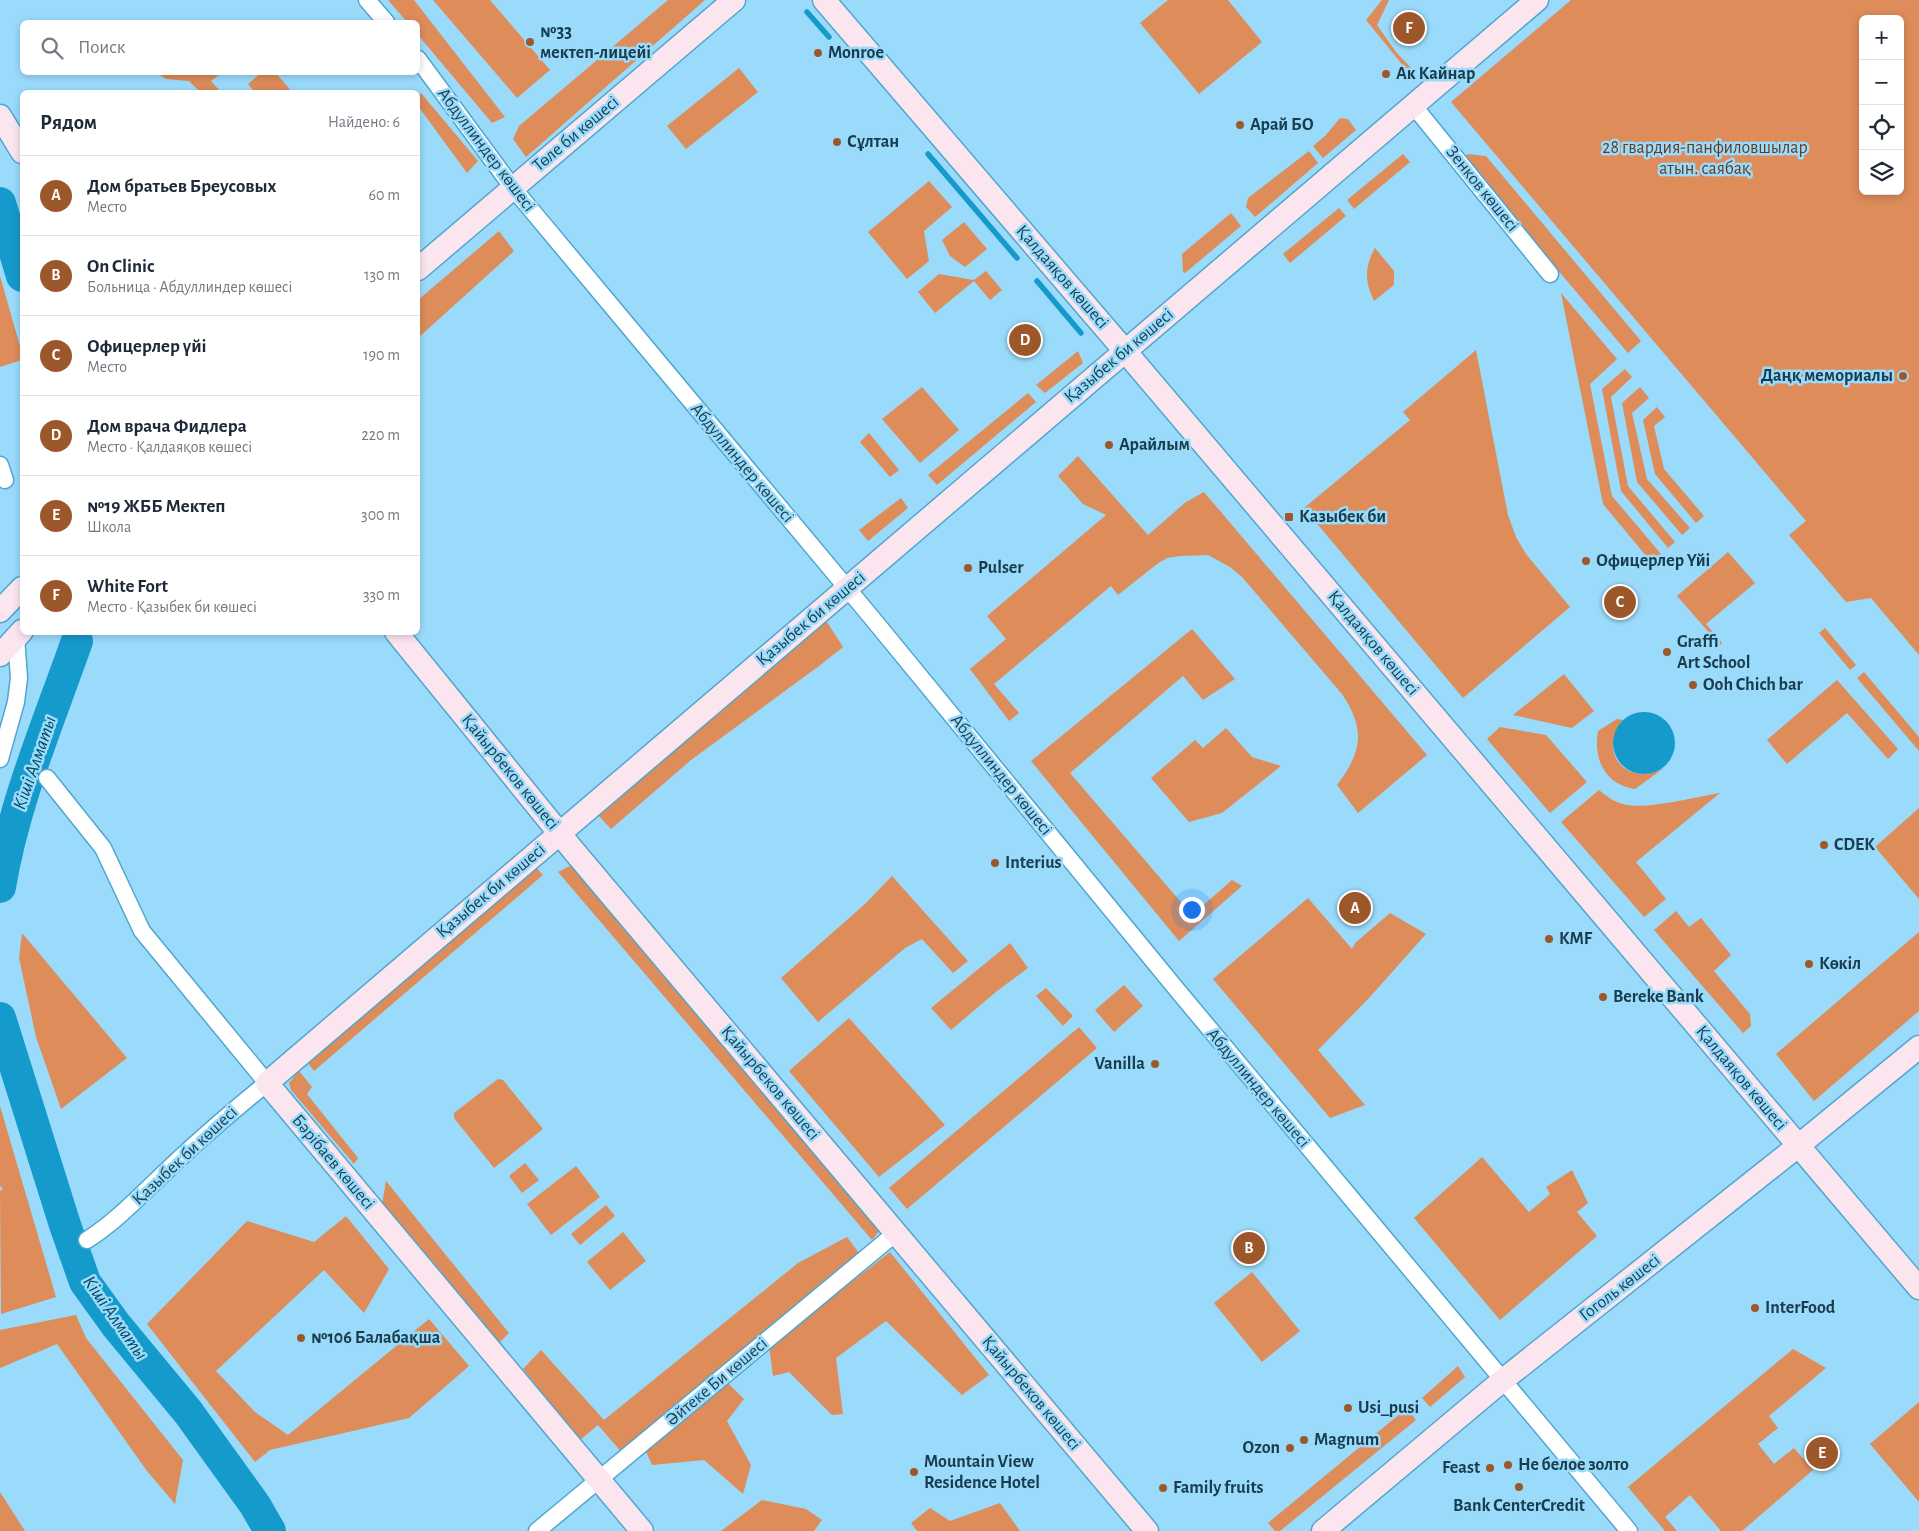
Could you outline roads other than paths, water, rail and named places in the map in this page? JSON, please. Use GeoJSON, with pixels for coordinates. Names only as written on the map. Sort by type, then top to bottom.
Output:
{"type":"FeatureCollection","features":[{"type":"Feature","properties":{"kind":"street"},"geometry":{"type":"LineString","coordinates":[[367,0],[384,20]]}},
{"type":"Feature","properties":{"kind":"street","name":"Төле би көшесі"},"geometry":{"type":"LineString","coordinates":[[420,267],[734,0]]}},
{"type":"Feature","properties":{"kind":"street","name":"Қалдаяқов көшесі"},"geometry":{"type":"LineString","coordinates":[[824,0],[1125,351],[1919,1288]]}},
{"type":"Feature","properties":{"kind":"street","name":"Қазыбек би көшесі"},"geometry":{"type":"LineString","coordinates":[[87,1240],[104,1229],[131,1206],[219,1121],[560,833],[1537,0]]}},
{"type":"Feature","properties":{"kind":"street","name":"Абдуллиндер көшесі"},"geometry":{"type":"LineString","coordinates":[[420,63],[513,188],[847,588],[1182,996],[1629,1531]]}},
{"type":"Feature","properties":{"kind":"street","name":"Зенков көшесі"},"geometry":{"type":"LineString","coordinates":[[1413,106],[1550,274]]}},
{"type":"Feature","properties":{"kind":"street"},"geometry":{"type":"LineString","coordinates":[[0,116],[20,149]]}},
{"type":"Feature","properties":{"kind":"street"},"geometry":{"type":"LineString","coordinates":[[0,611],[20,590]]}},
{"type":"Feature","properties":{"kind":"street"},"geometry":{"type":"LineString","coordinates":[[0,655],[20,634]]}},
{"type":"Feature","properties":{"kind":"street"},"geometry":{"type":"LineString","coordinates":[[0,758],[16,702],[19,678],[20,634]]}},
{"type":"Feature","properties":{"kind":"street","name":"Қайырбеков көшесі"},"geometry":{"type":"LineString","coordinates":[[398,635],[560,833],[1147,1531]]}},
{"type":"Feature","properties":{"kind":"street","name":"Бәрібаев көшесі"},"geometry":{"type":"LineString","coordinates":[[48,778],[103,848],[142,932],[266,1083],[642,1531]]}},
{"type":"Feature","properties":{"kind":"street","name":"Гоголь көшесі"},"geometry":{"type":"LineString","coordinates":[[1323,1531],[1503,1380],[1798,1146],[1919,1047]]}},
{"type":"Feature","properties":{"kind":"street","name":"Әйтеке Би көшесі"},"geometry":{"type":"LineString","coordinates":[[537,1531],[897,1232]]}},
{"type":"Feature","properties":{"kind":"water"},"geometry":{"type":"Polygon","coordinates":[[[1638,712],[1650,712],[1666,721],[1673,731],[1675,743],[1673,755],[1666,765],[1650,774],[1638,774],[1627,769],[1618,760],[1613,749],[1613,737],[1618,726],[1627,717],[1638,712]]]}},
{"type":"Feature","properties":{"kind":"waterway"},"geometry":{"type":"LineString","coordinates":[[807,12],[829,37]]}},
{"type":"Feature","properties":{"kind":"waterway"},"geometry":{"type":"LineString","coordinates":[[928,154],[1017,258]]}},
{"type":"Feature","properties":{"kind":"waterway","name":"Кіші Алматы"},"geometry":{"type":"LineString","coordinates":[[0,203],[20,269]]}},
{"type":"Feature","properties":{"kind":"waterway"},"geometry":{"type":"LineString","coordinates":[[1037,281],[1081,333]]}},
{"type":"Feature","properties":{"kind":"waterway","name":"Кіші Алматы"},"geometry":{"type":"LineString","coordinates":[[0,887],[6,855],[23,793],[77,641]]}},
{"type":"Feature","properties":{"kind":"waterway","name":"Кіші Алматы"},"geometry":{"type":"LineString","coordinates":[[0,1018],[65,1225],[85,1282],[116,1325],[188,1412],[255,1505],[270,1531]]}},
{"type":"Feature","properties":{"kind":"place","name":"White Fort"},"geometry":{"type":"Point","coordinates":[1409,28]}},
{"type":"Feature","properties":{"kind":"place","name":"№33 мектеп-лицейі"},"geometry":{"type":"Point","coordinates":[530,42]}},
{"type":"Feature","properties":{"kind":"place","name":"Monroe"},"geometry":{"type":"Point","coordinates":[818,53]}},
{"type":"Feature","properties":{"kind":"place","name":"Ак Кайнар"},"geometry":{"type":"Point","coordinates":[1386,74]}},
{"type":"Feature","properties":{"kind":"place","name":"Арай БО"},"geometry":{"type":"Point","coordinates":[1240,125]}},
{"type":"Feature","properties":{"kind":"place","name":"Сұлтан"},"geometry":{"type":"Point","coordinates":[837,142]}},
{"type":"Feature","properties":{"kind":"place","name":"Дом врача Фидлера"},"geometry":{"type":"Point","coordinates":[1025,340]}},
{"type":"Feature","properties":{"kind":"place","name":"Даңқ мемориалы"},"geometry":{"type":"Point","coordinates":[1903,376]}},
{"type":"Feature","properties":{"kind":"place","name":"Арайлым"},"geometry":{"type":"Point","coordinates":[1109,445]}},
{"type":"Feature","properties":{"kind":"place","name":"Казыбек би"},"geometry":{"type":"Point","coordinates":[1289,517]}},
{"type":"Feature","properties":{"kind":"place","name":"Офицерлер Үйі"},"geometry":{"type":"Point","coordinates":[1586,561]}},
{"type":"Feature","properties":{"kind":"place","name":"Pulser"},"geometry":{"type":"Point","coordinates":[968,568]}},
{"type":"Feature","properties":{"kind":"place","name":"Офицерлер үйі"},"geometry":{"type":"Point","coordinates":[1620,602]}},
{"type":"Feature","properties":{"kind":"place","name":"Graffi Art School"},"geometry":{"type":"Point","coordinates":[1667,652]}},
{"type":"Feature","properties":{"kind":"place","name":"Ooh Chich bar"},"geometry":{"type":"Point","coordinates":[1693,685]}},
{"type":"Feature","properties":{"kind":"place","name":"CDEK"},"geometry":{"type":"Point","coordinates":[1824,845]}},
{"type":"Feature","properties":{"kind":"place","name":"Interius"},"geometry":{"type":"Point","coordinates":[995,863]}},
{"type":"Feature","properties":{"kind":"place","name":"Дом братьев Бреусовых"},"geometry":{"type":"Point","coordinates":[1355,908]}},
{"type":"Feature","properties":{"kind":"place","name":"KMF"},"geometry":{"type":"Point","coordinates":[1549,939]}},
{"type":"Feature","properties":{"kind":"place","name":"Көкіл"},"geometry":{"type":"Point","coordinates":[1809,964]}},
{"type":"Feature","properties":{"kind":"place","name":"Bereke Bank"},"geometry":{"type":"Point","coordinates":[1603,997]}},
{"type":"Feature","properties":{"kind":"place","name":"Vanilla"},"geometry":{"type":"Point","coordinates":[1155,1064]}},
{"type":"Feature","properties":{"kind":"place","name":"On Clinic"},"geometry":{"type":"Point","coordinates":[1249,1248]}},
{"type":"Feature","properties":{"kind":"place","name":"InterFood"},"geometry":{"type":"Point","coordinates":[1755,1308]}},
{"type":"Feature","properties":{"kind":"place","name":"№106 Балабақша"},"geometry":{"type":"Point","coordinates":[301,1338]}},
{"type":"Feature","properties":{"kind":"place","name":"Usi_pusi"},"geometry":{"type":"Point","coordinates":[1348,1408]}},
{"type":"Feature","properties":{"kind":"place","name":"Magnum"},"geometry":{"type":"Point","coordinates":[1304,1440]}},
{"type":"Feature","properties":{"kind":"place","name":"Ozon"},"geometry":{"type":"Point","coordinates":[1290,1448]}},
{"type":"Feature","properties":{"kind":"place","name":"№19 ЖББ Мектеп"},"geometry":{"type":"Point","coordinates":[1822,1453]}},
{"type":"Feature","properties":{"kind":"place","name":"Не белое золто"},"geometry":{"type":"Point","coordinates":[1508,1465]}},
{"type":"Feature","properties":{"kind":"place","name":"Feast"},"geometry":{"type":"Point","coordinates":[1490,1468]}},
{"type":"Feature","properties":{"kind":"place","name":"Mountain View Residence Hotel"},"geometry":{"type":"Point","coordinates":[914,1472]}},
{"type":"Feature","properties":{"kind":"place","name":"Bank CenterCredit"},"geometry":{"type":"Point","coordinates":[1519,1487]}},
{"type":"Feature","properties":{"kind":"place","name":"Family fruits"},"geometry":{"type":"Point","coordinates":[1163,1488]}},
{"type":"Feature","properties":{"kind":"park label","name":"28 гвардия-панфиловшылар атын. саябақ"},"geometry":{"type":"Point","coordinates":[1705,158]}}]}
